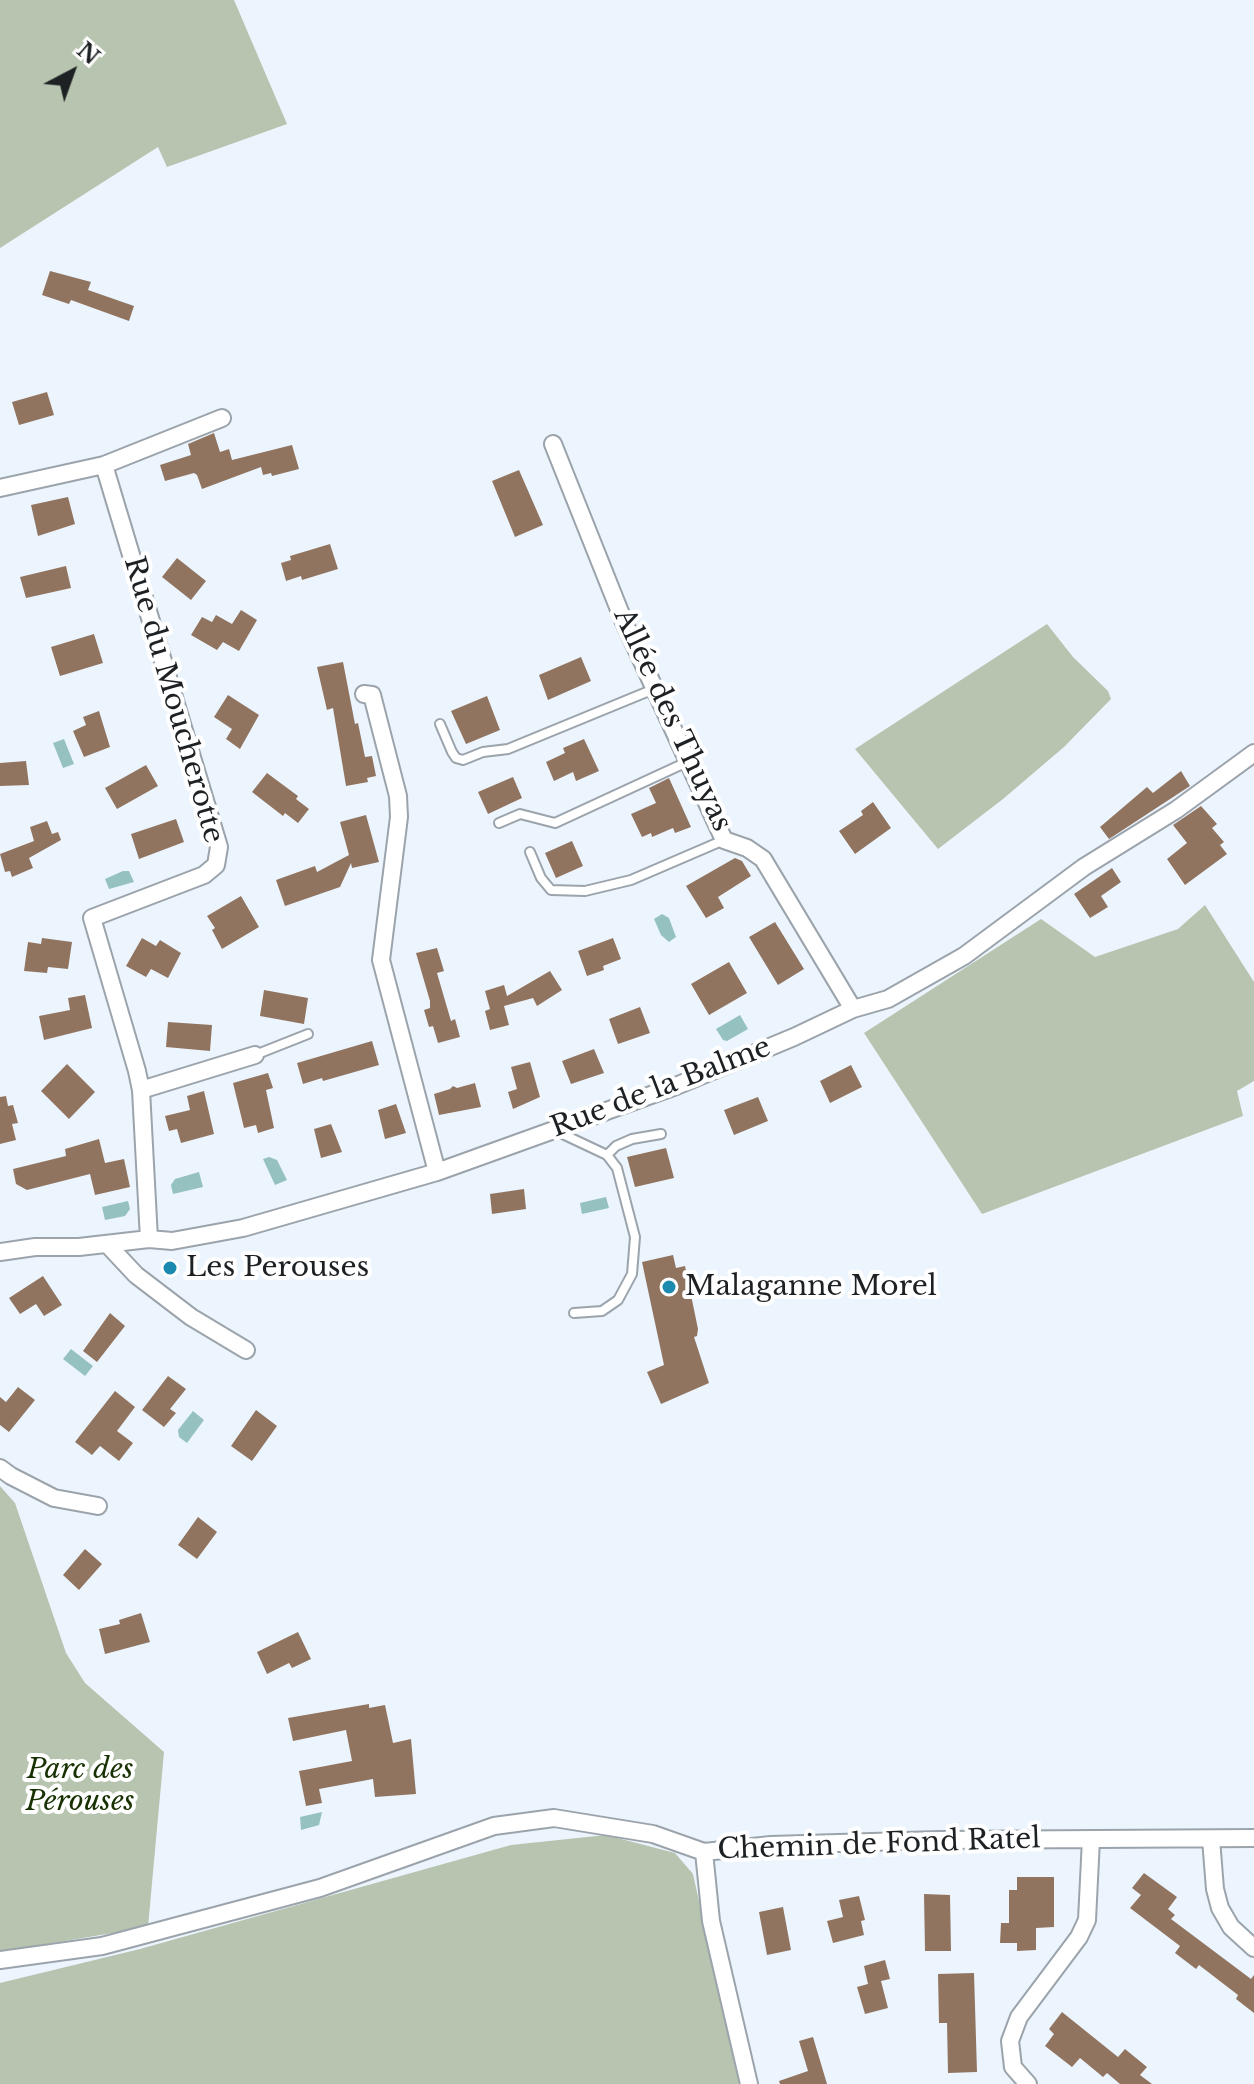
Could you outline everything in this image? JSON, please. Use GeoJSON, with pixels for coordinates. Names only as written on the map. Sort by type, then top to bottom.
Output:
{"type":"FeatureCollection","features":[{"type":"Feature","properties":{"kind":"street"},"geometry":{"type":"LineString","coordinates":[[0,488],[104,465],[222,418]]}},
{"type":"Feature","properties":{"kind":"street","name":"Allée des Thuyas"},"geometry":{"type":"LineString","coordinates":[[553,444],[624,622],[724,840],[747,848],[763,859],[853,1009]]}},
{"type":"Feature","properties":{"kind":"street","name":"Rue du Moucherotte"},"geometry":{"type":"LineString","coordinates":[[104,465],[219,847],[216,865],[204,875],[92,918],[141,1090],[149,1239]]}},
{"type":"Feature","properties":{"kind":"street"},"geometry":{"type":"LineString","coordinates":[[364,694],[372,695],[398,796],[399,817],[381,960],[437,1172]]}},
{"type":"Feature","properties":{"kind":"street","name":"Rue de la Balme"},"geometry":{"type":"LineString","coordinates":[[0,1252],[149,1239],[172,1241],[243,1228],[437,1172],[676,1086],[853,1009],[888,999],[964,956],[1084,867],[1176,810],[1254,753]]}},
{"type":"Feature","properties":{"kind":"street"},"geometry":{"type":"LineString","coordinates":[[141,1090],[255,1055]]}},
{"type":"Feature","properties":{"kind":"street"},"geometry":{"type":"LineString","coordinates":[[107,1244],[136,1275],[191,1317],[246,1350]]}},
{"type":"Feature","properties":{"kind":"street"},"geometry":{"type":"LineString","coordinates":[[0,1468],[54,1498],[98,1506]]}},
{"type":"Feature","properties":{"kind":"street","name":"Chemin de Fond Ratel"},"geometry":{"type":"LineString","coordinates":[[0,1960],[102,1946],[291,1896],[494,1826],[554,1818],[653,1834],[704,1852],[771,1845],[1254,1838]]}},
{"type":"Feature","properties":{"kind":"street"},"geometry":{"type":"LineString","coordinates":[[1028,2084],[1013,2067],[1010,2041],[1019,2017],[1079,1937],[1087,1920],[1091,1839]]}},
{"type":"Feature","properties":{"kind":"street"},"geometry":{"type":"LineString","coordinates":[[1211,1839],[1215,1889],[1220,1908],[1231,1927],[1254,1948]]}},
{"type":"Feature","properties":{"kind":"street"},"geometry":{"type":"LineString","coordinates":[[704,1852],[711,1921],[749,2084]]}},
{"type":"Feature","properties":{"kind":"lane"},"geometry":{"type":"LineString","coordinates":[[440,724],[452,752],[456,758],[463,760],[483,752],[508,749],[654,689]]}},
{"type":"Feature","properties":{"kind":"lane"},"geometry":{"type":"LineString","coordinates":[[499,823],[520,814],[555,823],[687,762]]}},
{"type":"Feature","properties":{"kind":"lane"},"geometry":{"type":"LineString","coordinates":[[530,852],[541,878],[551,890],[585,891],[631,880],[724,840]]}},
{"type":"Feature","properties":{"kind":"lane"},"geometry":{"type":"LineString","coordinates":[[255,1055],[308,1034]]}},
{"type":"Feature","properties":{"kind":"lane"},"geometry":{"type":"LineString","coordinates":[[553,1130],[607,1155],[617,1168],[635,1237],[632,1274],[618,1300],[602,1311],[574,1313]]}},
{"type":"Feature","properties":{"kind":"lane"},"geometry":{"type":"LineString","coordinates":[[607,1155],[616,1146],[632,1139],[661,1134]]}},
{"type":"Feature","properties":{"kind":"green space"},"geometry":{"type":"Polygon","coordinates":[[[0,0],[234,0],[287,124],[167,167],[158,147],[0,248],[0,0]]]}},
{"type":"Feature","properties":{"kind":"green space"},"geometry":{"type":"Polygon","coordinates":[[[1047,624],[1073,657],[1108,691],[1111,699],[1064,747],[938,849],[855,749],[1047,624]]]}},
{"type":"Feature","properties":{"kind":"green space"},"geometry":{"type":"Polygon","coordinates":[[[1205,905],[1254,982],[1254,1081],[1237,1091],[1243,1116],[982,1214],[864,1033],[1041,919],[1095,957],[1178,929],[1205,905]]]}},
{"type":"Feature","properties":{"kind":"green space","name":"Parc des Pérouses"},"geometry":{"type":"Polygon","coordinates":[[[0,1486],[15,1503],[66,1653],[85,1683],[164,1752],[148,1927],[0,1952],[0,1486]]]}},
{"type":"Feature","properties":{"kind":"green space"},"geometry":{"type":"Polygon","coordinates":[[[606,1835],[675,1853],[693,1874],[739,2084],[0,2084],[0,1983],[140,1949],[511,1845],[606,1835]]]}},
{"type":"Feature","properties":{"kind":"shaded area"},"geometry":{"type":"Polygon","coordinates":[[[64,739],[74,764],[63,768],[53,743],[64,739]]]}},
{"type":"Feature","properties":{"kind":"shaded area"},"geometry":{"type":"Polygon","coordinates":[[[129,871],[134,882],[109,889],[105,879],[129,871]]]}},
{"type":"Feature","properties":{"kind":"shaded area"},"geometry":{"type":"Polygon","coordinates":[[[662,914],[669,918],[676,937],[669,942],[661,935],[654,919],[662,914]]]}},
{"type":"Feature","properties":{"kind":"shaded area"},"geometry":{"type":"Polygon","coordinates":[[[740,1015],[748,1029],[727,1041],[723,1040],[716,1029],[740,1015]]]}},
{"type":"Feature","properties":{"kind":"shaded area"},"geometry":{"type":"Polygon","coordinates":[[[269,1157],[277,1160],[287,1180],[275,1185],[263,1159],[269,1157]]]}},
{"type":"Feature","properties":{"kind":"shaded area"},"geometry":{"type":"Polygon","coordinates":[[[199,1172],[203,1187],[173,1194],[171,1185],[175,1179],[199,1172]]]}},
{"type":"Feature","properties":{"kind":"shaded area"},"geometry":{"type":"Polygon","coordinates":[[[606,1197],[609,1208],[582,1214],[580,1203],[606,1197]]]}},
{"type":"Feature","properties":{"kind":"shaded area"},"geometry":{"type":"Polygon","coordinates":[[[128,1201],[130,1209],[125,1216],[105,1220],[102,1207],[128,1201]]]}},
{"type":"Feature","properties":{"kind":"shaded area"},"geometry":{"type":"Polygon","coordinates":[[[71,1349],[93,1366],[85,1376],[63,1359],[71,1349]]]}},
{"type":"Feature","properties":{"kind":"shaded area"},"geometry":{"type":"Polygon","coordinates":[[[193,1411],[204,1420],[187,1443],[179,1437],[178,1430],[193,1411]]]}},
{"type":"Feature","properties":{"kind":"shaded area"},"geometry":{"type":"Polygon","coordinates":[[[322,1812],[319,1825],[301,1830],[300,1817],[322,1812]]]}},
{"type":"Feature","properties":{"kind":"building"},"geometry":{"type":"Polygon","coordinates":[[[50,271],[91,282],[88,290],[134,306],[129,321],[71,300],[69,304],[42,295],[50,271]]]}},
{"type":"Feature","properties":{"kind":"building"},"geometry":{"type":"Polygon","coordinates":[[[47,392],[54,415],[19,425],[12,402],[47,392]]]}},
{"type":"Feature","properties":{"kind":"building"},"geometry":{"type":"Polygon","coordinates":[[[214,433],[220,452],[229,449],[232,460],[292,445],[299,469],[272,476],[271,473],[263,475],[261,467],[202,489],[194,473],[165,481],[160,465],[191,455],[188,444],[214,433]]]}},
{"type":"Feature","properties":{"kind":"building"},"geometry":{"type":"Polygon","coordinates":[[[519,470],[543,525],[515,537],[492,481],[519,470]]]}},
{"type":"Feature","properties":{"kind":"building"},"geometry":{"type":"Polygon","coordinates":[[[68,497],[75,524],[38,536],[31,505],[68,497]]]}},
{"type":"Feature","properties":{"kind":"building"},"geometry":{"type":"Polygon","coordinates":[[[330,544],[338,569],[302,580],[301,576],[286,581],[281,563],[291,560],[290,556],[330,544]]]}},
{"type":"Feature","properties":{"kind":"building"},"geometry":{"type":"Polygon","coordinates":[[[177,558],[206,581],[191,600],[162,577],[177,558]]]}},
{"type":"Feature","properties":{"kind":"building"},"geometry":{"type":"Polygon","coordinates":[[[66,566],[71,588],[26,598],[20,577],[66,566]]]}},
{"type":"Feature","properties":{"kind":"building"},"geometry":{"type":"Polygon","coordinates":[[[241,610],[257,620],[239,651],[223,642],[217,650],[191,635],[202,617],[212,622],[216,615],[232,624],[241,610]]]}},
{"type":"Feature","properties":{"kind":"building"},"geometry":{"type":"Polygon","coordinates":[[[94,634],[103,663],[60,676],[51,647],[94,634]]]}},
{"type":"Feature","properties":{"kind":"building"},"geometry":{"type":"Polygon","coordinates":[[[581,657],[591,681],[548,700],[539,675],[581,657]]]}},
{"type":"Feature","properties":{"kind":"building"},"geometry":{"type":"Polygon","coordinates":[[[343,662],[355,724],[358,723],[365,757],[372,756],[376,776],[367,778],[368,782],[346,786],[333,708],[327,710],[317,667],[343,662]]]}},
{"type":"Feature","properties":{"kind":"building"},"geometry":{"type":"Polygon","coordinates":[[[228,695],[259,715],[240,749],[226,739],[232,729],[214,717],[228,695]]]}},
{"type":"Feature","properties":{"kind":"building"},"geometry":{"type":"Polygon","coordinates":[[[487,696],[500,730],[466,744],[451,711],[487,696]]]}},
{"type":"Feature","properties":{"kind":"building"},"geometry":{"type":"Polygon","coordinates":[[[99,711],[110,747],[84,757],[73,731],[86,725],[83,717],[99,711]]]}},
{"type":"Feature","properties":{"kind":"building"},"geometry":{"type":"Polygon","coordinates":[[[584,739],[599,771],[576,781],[573,772],[554,781],[546,762],[565,753],[563,748],[584,739]]]}},
{"type":"Feature","properties":{"kind":"building"},"geometry":{"type":"Polygon","coordinates":[[[26,761],[29,785],[0,786],[0,763],[26,761]]]}},
{"type":"Feature","properties":{"kind":"building"},"geometry":{"type":"Polygon","coordinates":[[[146,765],[158,786],[117,809],[105,788],[146,765]]]}},
{"type":"Feature","properties":{"kind":"building"},"geometry":{"type":"Polygon","coordinates":[[[1181,771],[1190,786],[1109,839],[1100,827],[1147,787],[1153,793],[1181,771]]]}},
{"type":"Feature","properties":{"kind":"building"},"geometry":{"type":"Polygon","coordinates":[[[267,773],[298,796],[296,799],[309,809],[298,823],[285,813],[283,816],[252,792],[267,773]]]}},
{"type":"Feature","properties":{"kind":"building"},"geometry":{"type":"Polygon","coordinates":[[[513,777],[522,798],[488,814],[478,792],[513,777]]]}},
{"type":"Feature","properties":{"kind":"building"},"geometry":{"type":"Polygon","coordinates":[[[669,778],[691,827],[675,833],[673,828],[652,837],[651,833],[642,837],[631,814],[656,803],[649,788],[669,778]]]}},
{"type":"Feature","properties":{"kind":"building"},"geometry":{"type":"Polygon","coordinates":[[[873,802],[891,828],[855,854],[839,831],[863,815],[861,811],[873,802]]]}},
{"type":"Feature","properties":{"kind":"building"},"geometry":{"type":"Polygon","coordinates":[[[1201,806],[1217,824],[1212,828],[1224,842],[1220,845],[1227,854],[1185,885],[1167,859],[1187,843],[1173,825],[1201,806]]]}},
{"type":"Feature","properties":{"kind":"building"},"geometry":{"type":"Polygon","coordinates":[[[366,815],[379,862],[352,868],[351,863],[340,887],[285,906],[276,880],[315,866],[317,872],[349,855],[340,822],[366,815]]]}},
{"type":"Feature","properties":{"kind":"building"},"geometry":{"type":"Polygon","coordinates":[[[176,819],[184,842],[139,859],[131,834],[176,819]]]}},
{"type":"Feature","properties":{"kind":"building"},"geometry":{"type":"Polygon","coordinates":[[[47,821],[52,834],[58,832],[61,840],[29,858],[33,868],[12,877],[10,871],[5,872],[0,854],[34,841],[30,827],[47,821]]]}},
{"type":"Feature","properties":{"kind":"building"},"geometry":{"type":"Polygon","coordinates":[[[572,841],[583,866],[556,878],[545,853],[572,841]]]}},
{"type":"Feature","properties":{"kind":"building"},"geometry":{"type":"Polygon","coordinates":[[[735,858],[742,861],[751,876],[718,897],[724,908],[706,918],[686,886],[735,858]]]}},
{"type":"Feature","properties":{"kind":"building"},"geometry":{"type":"Polygon","coordinates":[[[1112,868],[1121,882],[1101,896],[1108,907],[1090,918],[1074,894],[1112,868]]]}},
{"type":"Feature","properties":{"kind":"building"},"geometry":{"type":"Polygon","coordinates":[[[241,896],[259,927],[222,949],[207,916],[241,896]]]}},
{"type":"Feature","properties":{"kind":"building"},"geometry":{"type":"Polygon","coordinates":[[[775,922],[804,969],[778,985],[749,937],[775,922]]]}},
{"type":"Feature","properties":{"kind":"building"},"geometry":{"type":"Polygon","coordinates":[[[42,938],[72,942],[68,969],[48,967],[47,973],[24,971],[28,942],[41,944],[42,938]]]}},
{"type":"Feature","properties":{"kind":"building"},"geometry":{"type":"Polygon","coordinates":[[[142,938],[156,946],[160,940],[181,953],[168,978],[151,969],[146,977],[126,966],[142,938]]]}},
{"type":"Feature","properties":{"kind":"building"},"geometry":{"type":"Polygon","coordinates":[[[613,938],[621,959],[587,976],[578,951],[613,938]]]}},
{"type":"Feature","properties":{"kind":"building"},"geometry":{"type":"Polygon","coordinates":[[[437,948],[444,971],[437,973],[451,1021],[455,1019],[460,1037],[438,1043],[424,1010],[430,1008],[430,1001],[416,953],[437,948]]]}},
{"type":"Feature","properties":{"kind":"building"},"geometry":{"type":"Polygon","coordinates":[[[729,962],[747,993],[709,1015],[691,984],[729,962]]]}},
{"type":"Feature","properties":{"kind":"building"},"geometry":{"type":"Polygon","coordinates":[[[550,971],[562,990],[537,1006],[533,998],[504,1006],[509,1025],[490,1030],[485,1011],[490,1009],[485,991],[504,985],[507,996],[550,971]]]}},
{"type":"Feature","properties":{"kind":"building"},"geometry":{"type":"Polygon","coordinates":[[[264,990],[308,998],[304,1024],[260,1016],[264,990]]]}},
{"type":"Feature","properties":{"kind":"building"},"geometry":{"type":"Polygon","coordinates":[[[85,995],[92,1028],[44,1040],[39,1016],[70,1010],[68,998],[85,995]]]}},
{"type":"Feature","properties":{"kind":"building"},"geometry":{"type":"Polygon","coordinates":[[[640,1007],[650,1033],[618,1044],[609,1019],[640,1007]]]}},
{"type":"Feature","properties":{"kind":"building"},"geometry":{"type":"Polygon","coordinates":[[[168,1022],[212,1025],[210,1051],[166,1047],[168,1022]]]}},
{"type":"Feature","properties":{"kind":"building"},"geometry":{"type":"Polygon","coordinates":[[[372,1041],[379,1065],[303,1084],[297,1063],[372,1041]]]}},
{"type":"Feature","properties":{"kind":"building"},"geometry":{"type":"Polygon","coordinates":[[[594,1049],[604,1073],[571,1084],[562,1061],[594,1049]]]}},
{"type":"Feature","properties":{"kind":"building"},"geometry":{"type":"Polygon","coordinates":[[[530,1062],[540,1097],[513,1109],[508,1092],[517,1089],[511,1067],[530,1062]]]}},
{"type":"Feature","properties":{"kind":"building"},"geometry":{"type":"Polygon","coordinates":[[[67,1064],[95,1092],[69,1119],[41,1091],[67,1064]]]}},
{"type":"Feature","properties":{"kind":"building"},"geometry":{"type":"Polygon","coordinates":[[[851,1065],[862,1087],[830,1103],[820,1081],[851,1065]]]}},
{"type":"Feature","properties":{"kind":"building"},"geometry":{"type":"Polygon","coordinates":[[[268,1073],[273,1088],[266,1090],[274,1128],[258,1133],[256,1125],[244,1128],[233,1083],[268,1073]]]}},
{"type":"Feature","properties":{"kind":"building"},"geometry":{"type":"Polygon","coordinates":[[[475,1083],[481,1107],[439,1115],[434,1094],[453,1086],[457,1088],[475,1083]]]}},
{"type":"Feature","properties":{"kind":"building"},"geometry":{"type":"Polygon","coordinates":[[[204,1091],[214,1134],[181,1143],[177,1129],[169,1131],[165,1116],[190,1110],[187,1096],[204,1091]]]}},
{"type":"Feature","properties":{"kind":"building"},"geometry":{"type":"Polygon","coordinates":[[[6,1096],[8,1106],[13,1105],[18,1123],[12,1124],[16,1140],[0,1144],[0,1097],[6,1096]]]}},
{"type":"Feature","properties":{"kind":"building"},"geometry":{"type":"Polygon","coordinates":[[[758,1097],[768,1121],[734,1135],[724,1110],[758,1097]]]}},
{"type":"Feature","properties":{"kind":"building"},"geometry":{"type":"Polygon","coordinates":[[[396,1104],[406,1133],[385,1139],[378,1110],[396,1104]]]}},
{"type":"Feature","properties":{"kind":"building"},"geometry":{"type":"Polygon","coordinates":[[[331,1124],[342,1152],[321,1158],[314,1129],[331,1124]]]}},
{"type":"Feature","properties":{"kind":"building"},"geometry":{"type":"Polygon","coordinates":[[[99,1139],[105,1163],[124,1159],[130,1187],[95,1195],[90,1174],[27,1190],[16,1184],[13,1169],[66,1156],[65,1149],[99,1139]]]}},
{"type":"Feature","properties":{"kind":"building"},"geometry":{"type":"Polygon","coordinates":[[[666,1148],[674,1178],[635,1187],[627,1157],[666,1148]]]}},
{"type":"Feature","properties":{"kind":"building"},"geometry":{"type":"Polygon","coordinates":[[[524,1189],[526,1209],[492,1214],[490,1194],[524,1189]]]}},
{"type":"Feature","properties":{"kind":"building"},"geometry":{"type":"Polygon","coordinates":[[[673,1255],[676,1268],[685,1266],[698,1329],[694,1337],[709,1383],[661,1404],[647,1372],[664,1365],[642,1262],[673,1255]]]}},
{"type":"Feature","properties":{"kind":"building"},"geometry":{"type":"Polygon","coordinates":[[[43,1276],[62,1305],[44,1316],[36,1304],[20,1314],[9,1298],[43,1276]]]}},
{"type":"Feature","properties":{"kind":"building"},"geometry":{"type":"Polygon","coordinates":[[[110,1313],[125,1326],[97,1362],[83,1351],[110,1313]]]}},
{"type":"Feature","properties":{"kind":"building"},"geometry":{"type":"Polygon","coordinates":[[[168,1376],[186,1389],[170,1409],[176,1413],[164,1427],[142,1410],[168,1376]]]}},
{"type":"Feature","properties":{"kind":"building"},"geometry":{"type":"Polygon","coordinates":[[[18,1387],[35,1400],[9,1432],[0,1425],[0,1397],[6,1402],[18,1387]]]}},
{"type":"Feature","properties":{"kind":"building"},"geometry":{"type":"Polygon","coordinates":[[[115,1391],[135,1407],[117,1431],[133,1443],[119,1461],[100,1446],[92,1455],[75,1442],[115,1391]]]}},
{"type":"Feature","properties":{"kind":"building"},"geometry":{"type":"Polygon","coordinates":[[[256,1410],[277,1426],[252,1461],[231,1446],[256,1410]]]}},
{"type":"Feature","properties":{"kind":"building"},"geometry":{"type":"Polygon","coordinates":[[[198,1517],[217,1532],[197,1559],[178,1545],[198,1517]]]}},
{"type":"Feature","properties":{"kind":"building"},"geometry":{"type":"Polygon","coordinates":[[[85,1549],[102,1564],[79,1590],[63,1575],[85,1549]]]}},
{"type":"Feature","properties":{"kind":"building"},"geometry":{"type":"Polygon","coordinates":[[[141,1613],[150,1642],[105,1654],[99,1629],[120,1624],[119,1620],[141,1613]]]}},
{"type":"Feature","properties":{"kind":"building"},"geometry":{"type":"Polygon","coordinates":[[[298,1632],[311,1659],[292,1668],[289,1663],[267,1674],[257,1652],[298,1632]]]}},
{"type":"Feature","properties":{"kind":"building"},"geometry":{"type":"Polygon","coordinates":[[[369,1704],[369,1708],[385,1705],[393,1743],[411,1739],[416,1794],[375,1797],[373,1779],[319,1789],[322,1803],[306,1806],[299,1771],[352,1761],[346,1730],[293,1741],[288,1718],[369,1704]]]}},
{"type":"Feature","properties":{"kind":"building"},"geometry":{"type":"Polygon","coordinates":[[[1144,1873],[1177,1897],[1168,1909],[1175,1915],[1171,1919],[1251,1979],[1254,1975],[1254,2013],[1236,1999],[1238,1995],[1199,1965],[1196,1969],[1175,1953],[1180,1946],[1130,1908],[1141,1895],[1132,1888],[1144,1873]]]}},
{"type":"Feature","properties":{"kind":"building"},"geometry":{"type":"Polygon","coordinates":[[[1017,1877],[1054,1877],[1054,1927],[1036,1928],[1036,1950],[1017,1951],[1017,1943],[1000,1943],[1001,1923],[1009,1923],[1009,1890],[1017,1890],[1017,1877]]]}},
{"type":"Feature","properties":{"kind":"building"},"geometry":{"type":"Polygon","coordinates":[[[924,1894],[950,1895],[951,1951],[925,1951],[924,1894]]]}},
{"type":"Feature","properties":{"kind":"building"},"geometry":{"type":"Polygon","coordinates":[[[859,1896],[865,1920],[861,1921],[864,1935],[833,1943],[827,1921],[843,1917],[839,1900],[859,1896]]]}},
{"type":"Feature","properties":{"kind":"building"},"geometry":{"type":"Polygon","coordinates":[[[783,1907],[791,1950],[767,1955],[759,1912],[783,1907]]]}},
{"type":"Feature","properties":{"kind":"building"},"geometry":{"type":"Polygon","coordinates":[[[885,1960],[890,1979],[881,1981],[888,2008],[865,2014],[857,1987],[868,1984],[864,1966],[885,1960]]]}},
{"type":"Feature","properties":{"kind":"building"},"geometry":{"type":"Polygon","coordinates":[[[974,1973],[977,2072],[948,2073],[947,2023],[939,2023],[938,1974],[974,1973]]]}},
{"type":"Feature","properties":{"kind":"building"},"geometry":{"type":"Polygon","coordinates":[[[1062,2012],[1118,2057],[1125,2049],[1147,2067],[1140,2075],[1152,2084],[1120,2084],[1107,2073],[1103,2077],[1080,2058],[1072,2067],[1045,2046],[1054,2034],[1049,2029],[1062,2012]]]}},
{"type":"Feature","properties":{"kind":"building"},"geometry":{"type":"Polygon","coordinates":[[[813,2037],[827,2084],[780,2084],[779,2081],[808,2071],[799,2041],[813,2037]]]}},
{"type":"Feature","properties":{"kind":"place","name":"Les Perouses"},"geometry":{"type":"Point","coordinates":[170,1268]}},
{"type":"Feature","properties":{"kind":"place","name":"Malaganne Morel"},"geometry":{"type":"Point","coordinates":[669,1287]}}]}
